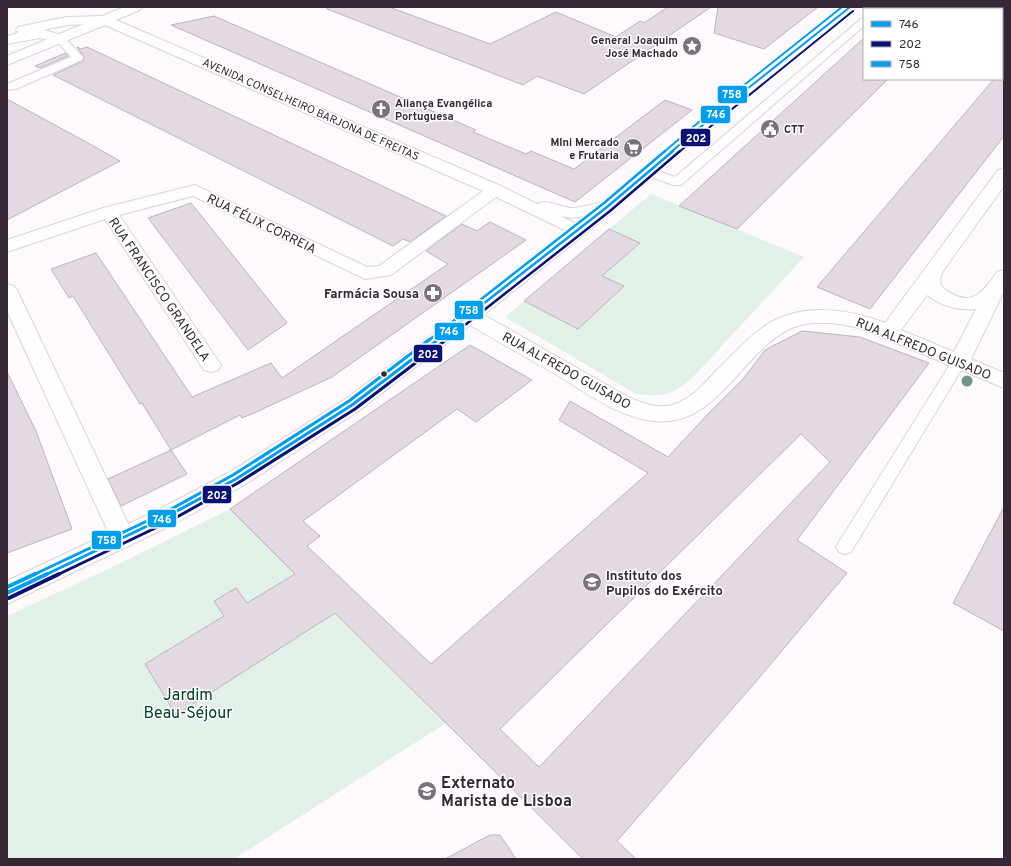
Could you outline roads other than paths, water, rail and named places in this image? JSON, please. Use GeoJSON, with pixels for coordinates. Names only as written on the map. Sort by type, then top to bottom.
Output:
{"type":"FeatureCollection","features":[{"type":"Feature","properties":{"kind":"street"},"geometry":{"type":"LineString","coordinates":[[7,36],[84,7]]}},
{"type":"Feature","properties":{"kind":"street"},"geometry":{"type":"LineString","coordinates":[[7,61],[135,7]]}},
{"type":"Feature","properties":{"kind":"street"},"geometry":{"type":"LineString","coordinates":[[7,593],[123,538],[236,479],[352,405],[470,316],[607,207],[718,113],[848,8]]}},
{"type":"Feature","properties":{"kind":"street"},"geometry":{"type":"LineString","coordinates":[[23,30],[67,21],[106,20]]}},
{"type":"Feature","properties":{"kind":"street","name":"AVENIDA CONSELHEIRO BARJONA DE FREITAS"},"geometry":{"type":"LineString","coordinates":[[106,20],[495,190],[516,200],[535,212],[577,231]]}},
{"type":"Feature","properties":{"kind":"street"},"geometry":{"type":"LineString","coordinates":[[7,40],[38,33],[47,33],[60,39]]}},
{"type":"Feature","properties":{"kind":"street"},"geometry":{"type":"LineString","coordinates":[[889,332],[1004,174]]}},
{"type":"Feature","properties":{"kind":"street","name":"RUA FÉLIX CORREIA"},"geometry":{"type":"LineString","coordinates":[[7,246],[109,212],[195,190],[365,273],[384,271],[495,190]]}},
{"type":"Feature","properties":{"kind":"street","name":"AVENIDA CONSELHEIRO BARJONA DE FREITAS"},"geometry":{"type":"LineString","coordinates":[[516,200],[571,213],[607,207]]}},
{"type":"Feature","properties":{"kind":"street","name":"RUA FRANCISCO GRANDELA"},"geometry":{"type":"LineString","coordinates":[[109,212],[211,366]]}},
{"type":"Feature","properties":{"kind":"street"},"geometry":{"type":"LineString","coordinates":[[935,268],[930,285],[935,292],[950,300],[965,304],[985,300],[999,284]]}},
{"type":"Feature","properties":{"kind":"street"},"geometry":{"type":"LineString","coordinates":[[958,362],[999,284]]}},
{"type":"Feature","properties":{"kind":"street"},"geometry":{"type":"LineString","coordinates":[[7,290],[123,538]]}},
{"type":"Feature","properties":{"kind":"street","name":"RUA ALFREDO GUISADO"},"geometry":{"type":"LineString","coordinates":[[470,316],[613,398],[648,412],[664,414],[679,411],[702,397],[778,325],[806,318],[844,317],[866,323],[1004,381]]}},
{"type":"Feature","properties":{"kind":"lane"},"geometry":{"type":"LineString","coordinates":[[848,8],[863,15]]}},
{"type":"Feature","properties":{"kind":"lane"},"geometry":{"type":"LineString","coordinates":[[650,172],[677,182],[863,22]]}},
{"type":"Feature","properties":{"kind":"lane"},"geometry":{"type":"LineString","coordinates":[[7,87],[12,87],[78,58],[60,39]]}},
{"type":"Feature","properties":{"kind":"lane"},"geometry":{"type":"LineString","coordinates":[[846,547],[958,362]]}},
{"type":"Feature","properties":{"kind":"place","name":"General Joaquim José Machado"},"geometry":{"type":"Point","coordinates":[692,46]}},
{"type":"Feature","properties":{"kind":"place","name":"Aliança Evangélica Portuguesa"},"geometry":{"type":"Point","coordinates":[381,109]}},
{"type":"Feature","properties":{"kind":"place","name":"CTT"},"geometry":{"type":"Point","coordinates":[770,129]}},
{"type":"Feature","properties":{"kind":"place","name":"MIni Mercado e Frutaria"},"geometry":{"type":"Point","coordinates":[633,148]}},
{"type":"Feature","properties":{"kind":"place","name":"Farmácia Sousa"},"geometry":{"type":"Point","coordinates":[433,293]}},
{"type":"Feature","properties":{"kind":"place","name":"Instituto dos Pupilos do Exército"},"geometry":{"type":"Point","coordinates":[592,582]}},
{"type":"Feature","properties":{"kind":"place","name":"Externato Marista de Lisboa"},"geometry":{"type":"Point","coordinates":[427,791]}},
{"type":"Feature","properties":{"kind":"park label","name":"Jardim Beau-Séjour"},"geometry":{"type":"Point","coordinates":[188,703]}}]}
